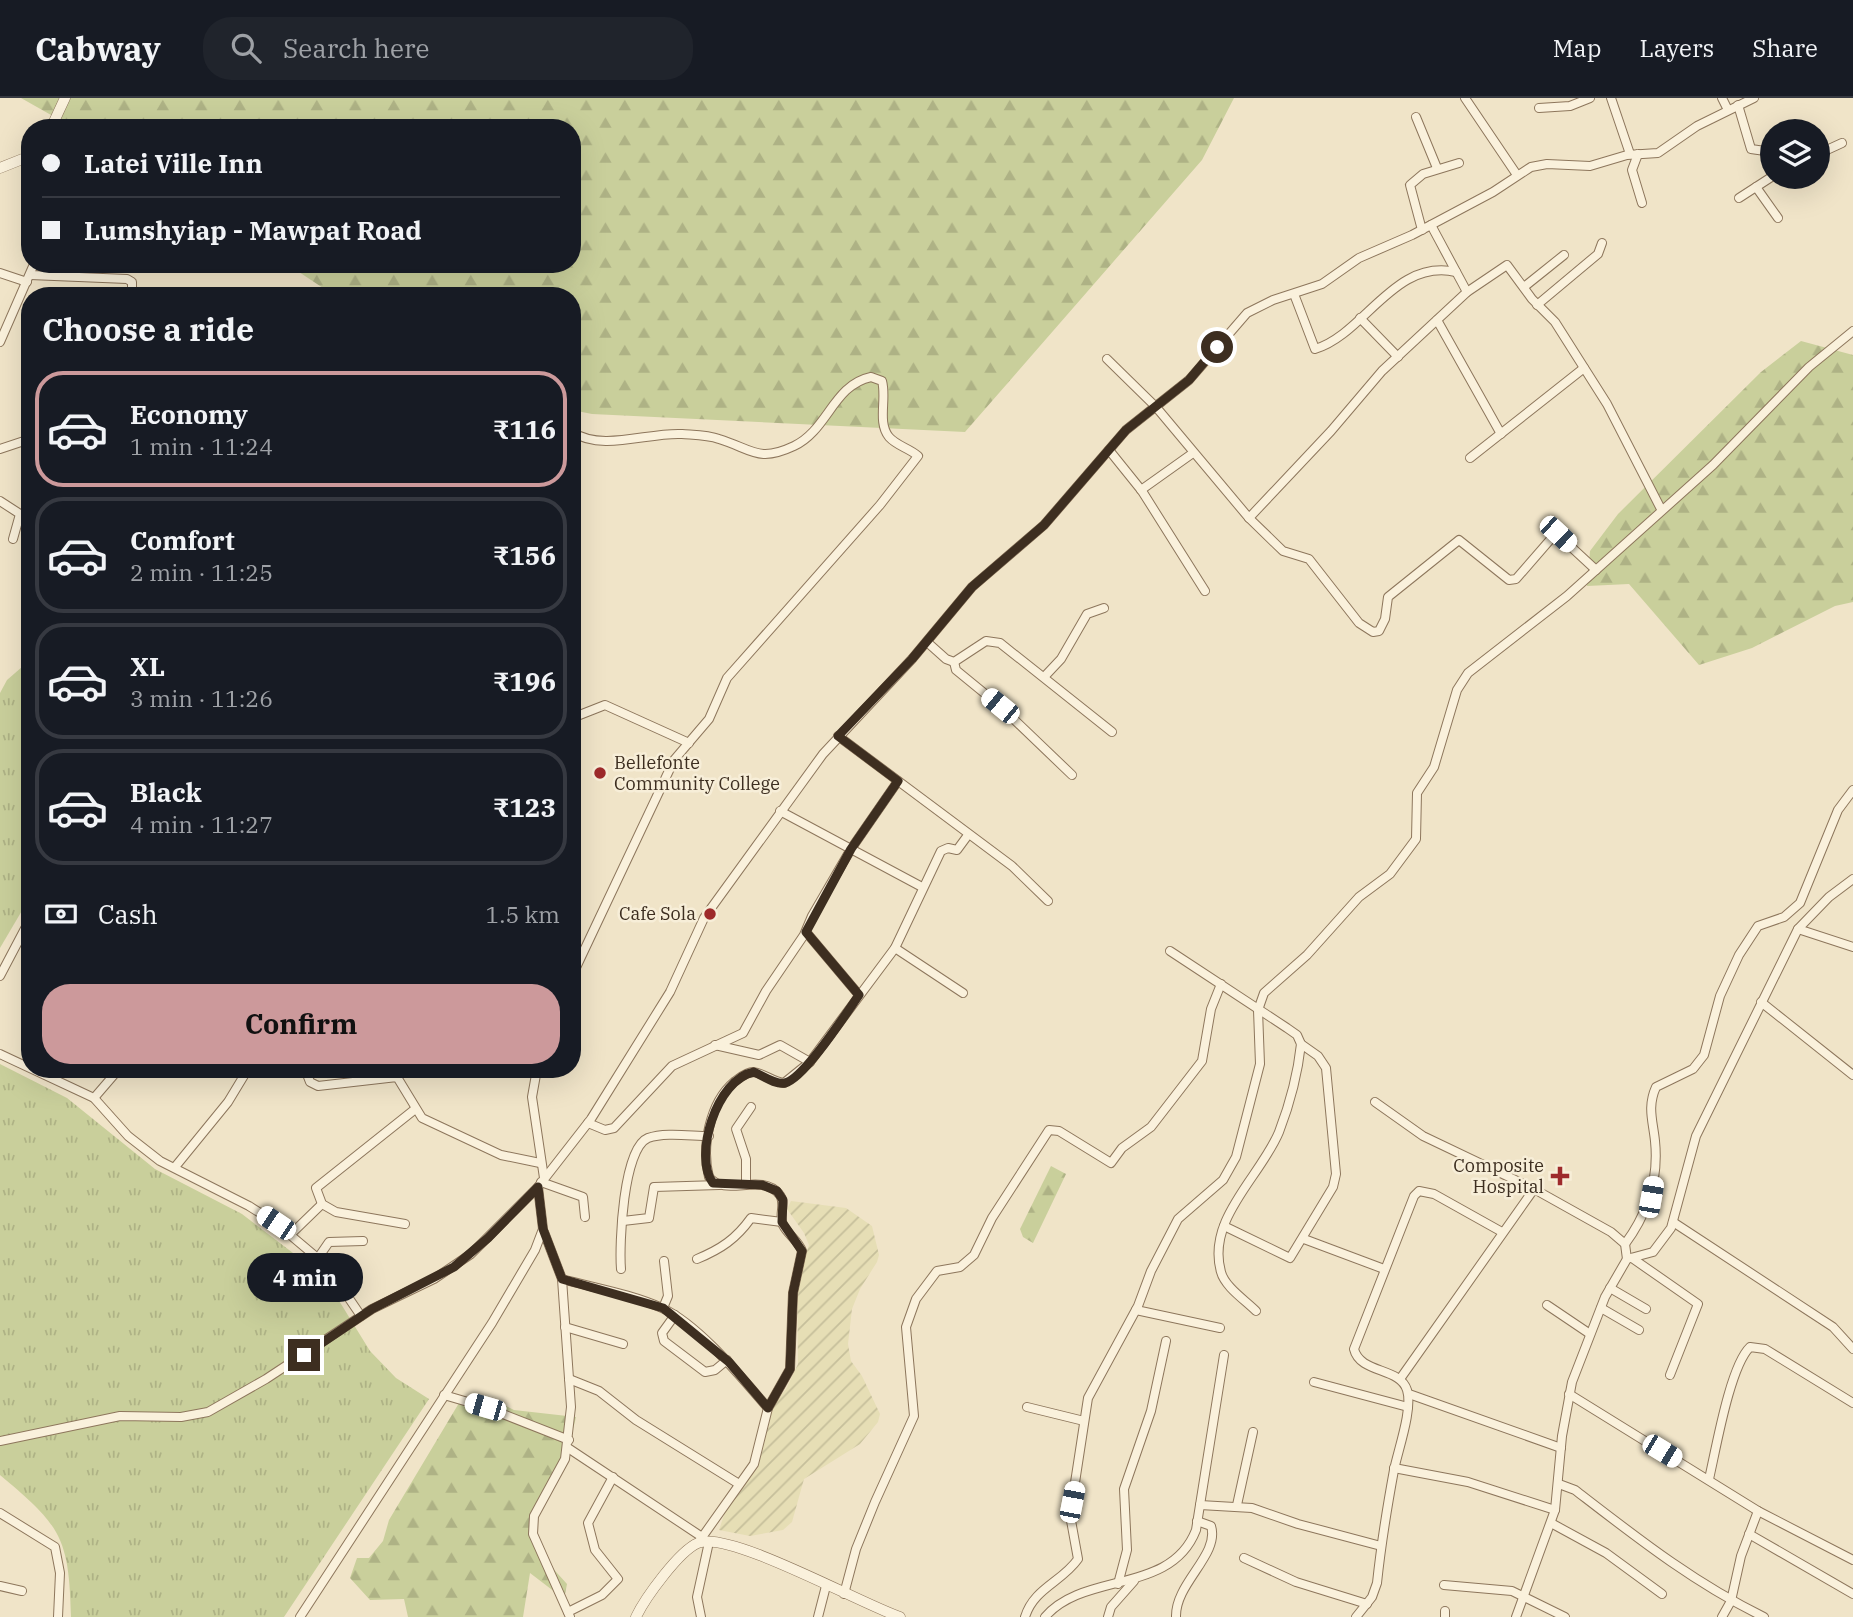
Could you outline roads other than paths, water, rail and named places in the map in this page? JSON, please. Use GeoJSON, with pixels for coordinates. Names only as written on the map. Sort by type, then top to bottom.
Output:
{"type":"FeatureCollection","features":[{"type":"Feature","properties":{"kind":"street"},"geometry":{"type":"LineString","coordinates":[[55,119],[65,98]]}},
{"type":"Feature","properties":{"kind":"street"},"geometry":{"type":"LineString","coordinates":[[1465,98],[1517,175]]}},
{"type":"Feature","properties":{"kind":"street"},"geometry":{"type":"LineString","coordinates":[[1539,108],[1570,106],[1590,98]]}},
{"type":"Feature","properties":{"kind":"street"},"geometry":{"type":"LineString","coordinates":[[1611,98],[1634,154],[1632,170],[1642,203]]}},
{"type":"Feature","properties":{"kind":"street"},"geometry":{"type":"LineString","coordinates":[[1722,98],[1728,110]]}},
{"type":"Feature","properties":{"kind":"street"},"geometry":{"type":"LineString","coordinates":[[0,1441],[120,1416],[181,1418],[208,1412],[266,1379],[361,1316],[454,1267],[488,1238],[541,1182],[588,1123],[670,992],[704,918],[780,811],[838,736],[927,642],[972,587],[1044,525],[1133,424],[1189,380],[1247,313],[1264,303],[1322,285],[1359,258],[1422,230],[1540,164],[1590,166],[1634,154],[1658,153],[1697,126],[1754,98]]}},
{"type":"Feature","properties":{"kind":"street"},"geometry":{"type":"LineString","coordinates":[[1738,105],[1751,149],[1760,150]]}},
{"type":"Feature","properties":{"kind":"street"},"geometry":{"type":"LineString","coordinates":[[1416,117],[1437,168]]}},
{"type":"Feature","properties":{"kind":"street"},"geometry":{"type":"LineString","coordinates":[[1830,148],[1842,143]]}},
{"type":"Feature","properties":{"kind":"street"},"geometry":{"type":"LineString","coordinates":[[0,168],[21,160]]}},
{"type":"Feature","properties":{"kind":"street"},"geometry":{"type":"LineString","coordinates":[[1422,230],[1409,188],[1416,178],[1437,168],[1459,163]]}},
{"type":"Feature","properties":{"kind":"street"},"geometry":{"type":"LineString","coordinates":[[1739,198],[1760,184]]}},
{"type":"Feature","properties":{"kind":"street"},"geometry":{"type":"LineString","coordinates":[[1756,187],[1778,218]]}},
{"type":"Feature","properties":{"kind":"street"},"geometry":{"type":"LineString","coordinates":[[1431,225],[1467,292]]}},
{"type":"Feature","properties":{"kind":"street"},"geometry":{"type":"LineString","coordinates":[[1537,305],[1598,254],[1602,243]]}},
{"type":"Feature","properties":{"kind":"street"},"geometry":{"type":"LineString","coordinates":[[1524,287],[1564,255]]}},
{"type":"Feature","properties":{"kind":"street"},"geometry":{"type":"LineString","coordinates":[[1249,518],[1398,357],[1467,292],[1504,265],[1511,267],[1537,305],[1555,322],[1607,404],[1661,509]]}},
{"type":"Feature","properties":{"kind":"street"},"geometry":{"type":"LineString","coordinates":[[1294,294],[1313,349],[1343,333],[1382,298],[1409,281],[1437,270],[1457,272]]}},
{"type":"Feature","properties":{"kind":"street"},"geometry":{"type":"LineString","coordinates":[[0,273],[28,279],[129,279],[130,287]]}},
{"type":"Feature","properties":{"kind":"street"},"geometry":{"type":"LineString","coordinates":[[24,287],[30,273]]}},
{"type":"Feature","properties":{"kind":"street"},"geometry":{"type":"LineString","coordinates":[[0,342],[21,295]]}},
{"type":"Feature","properties":{"kind":"street"},"geometry":{"type":"LineString","coordinates":[[1360,318],[1398,357]]}},
{"type":"Feature","properties":{"kind":"street"},"geometry":{"type":"LineString","coordinates":[[1437,320],[1501,433]]}},
{"type":"Feature","properties":{"kind":"street"},"geometry":{"type":"LineString","coordinates":[[1024,1617],[1030,1601],[1037,1593],[1078,1559],[1070,1516],[1088,1398],[1136,1310],[1151,1271],[1178,1219],[1223,1180],[1236,1157],[1260,1064],[1258,1010],[1264,993],[1271,984],[1307,955],[1359,897],[1390,874],[1416,839],[1417,793],[1434,767],[1463,679],[1596,570],[1741,438],[1791,384],[1840,339],[1853,331]]}},
{"type":"Feature","properties":{"kind":"street"},"geometry":{"type":"LineString","coordinates":[[1107,359],[1156,407],[1249,518],[1283,551],[1309,559],[1359,623],[1373,632],[1382,628],[1386,602],[1392,593],[1459,540],[1509,580],[1516,579],[1556,533],[1596,570]]}},
{"type":"Feature","properties":{"kind":"street"},"geometry":{"type":"LineString","coordinates":[[1470,458],[1584,368]]}},
{"type":"Feature","properties":{"kind":"street"},"geometry":{"type":"LineString","coordinates":[[581,436],[590,440],[607,441],[659,434],[705,436],[722,439],[752,454],[777,454],[811,436],[847,387],[871,377],[882,381],[885,392],[886,431],[895,442],[918,456],[880,505],[733,670],[720,690],[709,719],[674,760],[581,955]]}},
{"type":"Feature","properties":{"kind":"street"},"geometry":{"type":"LineString","coordinates":[[0,449],[21,442]]}},
{"type":"Feature","properties":{"kind":"street"},"geometry":{"type":"LineString","coordinates":[[1109,450],[1141,490],[1205,590]]}},
{"type":"Feature","properties":{"kind":"street"},"geometry":{"type":"LineString","coordinates":[[1141,490],[1193,453]]}},
{"type":"Feature","properties":{"kind":"street"},"geometry":{"type":"LineString","coordinates":[[1,503],[20,514],[13,539]]}},
{"type":"Feature","properties":{"kind":"street"},"geometry":{"type":"LineString","coordinates":[[1045,676],[1061,659],[1087,614],[1104,608]]}},
{"type":"Feature","properties":{"kind":"street"},"geometry":{"type":"LineString","coordinates":[[954,662],[978,644],[994,641],[1045,676],[1112,732]]}},
{"type":"Feature","properties":{"kind":"street"},"geometry":{"type":"LineString","coordinates":[[927,642],[946,659],[954,662]]}},
{"type":"Feature","properties":{"kind":"street"},"geometry":{"type":"LineString","coordinates":[[954,662],[956,670],[1000,706],[1072,775]]}},
{"type":"Feature","properties":{"kind":"street"},"geometry":{"type":"LineString","coordinates":[[581,714],[605,705],[689,743]]}},
{"type":"Feature","properties":{"kind":"street"},"geometry":{"type":"LineString","coordinates":[[838,736],[1012,866],[1048,901]]}},
{"type":"Feature","properties":{"kind":"street"},"geometry":{"type":"LineString","coordinates":[[588,1123],[605,1130],[614,1128],[666,1071],[683,1059],[743,1033],[766,991],[806,932],[851,849],[898,781]]}},
{"type":"Feature","properties":{"kind":"street"},"geometry":{"type":"LineString","coordinates":[[1625,1244],[1640,1223],[1651,1197],[1656,1163],[1650,1106],[1656,1087],[1693,1069],[1704,1055],[1720,996],[1739,955],[1758,926],[1784,916],[1800,903],[1838,810],[1853,790]]}},
{"type":"Feature","properties":{"kind":"street"},"geometry":{"type":"LineString","coordinates":[[780,811],[922,887]]}},
{"type":"Feature","properties":{"kind":"street"},"geometry":{"type":"LineString","coordinates":[[720,1185],[713,1183],[706,1168],[709,1136],[719,1097],[742,1076],[754,1072],[784,1083],[810,1062],[895,948],[941,851],[948,848],[957,850],[968,835]]}},
{"type":"Feature","properties":{"kind":"street"},"geometry":{"type":"LineString","coordinates":[[1516,1617],[1555,1510],[1569,1394],[1601,1308],[1630,1259],[1656,1249],[1673,1222],[1690,1151],[1798,929],[1829,897],[1853,879]]}},
{"type":"Feature","properties":{"kind":"street"},"geometry":{"type":"LineString","coordinates":[[1798,929],[1853,947]]}},
{"type":"Feature","properties":{"kind":"street"},"geometry":{"type":"LineString","coordinates":[[806,932],[859,995]]}},
{"type":"Feature","properties":{"kind":"street"},"geometry":{"type":"LineString","coordinates":[[0,976],[21,934]]}},
{"type":"Feature","properties":{"kind":"street"},"geometry":{"type":"LineString","coordinates":[[895,948],[963,993]]}},
{"type":"Feature","properties":{"kind":"street"},"geometry":{"type":"LineString","coordinates":[[1170,951],[1297,1035],[1301,1044],[1318,1056],[1326,1068],[1336,1174],[1333,1188],[1293,1257],[1284,1258],[1224,1226]]}},
{"type":"Feature","properties":{"kind":"street"},"geometry":{"type":"LineString","coordinates":[[844,1594],[870,1514],[914,1416],[906,1327],[916,1299],[937,1270],[960,1267],[974,1255],[992,1219],[1049,1130],[1059,1131],[1111,1163],[1122,1148],[1151,1127],[1202,1061],[1211,1009],[1221,984]]}},
{"type":"Feature","properties":{"kind":"street"},"geometry":{"type":"LineString","coordinates":[[1761,1002],[1853,1074]]}},
{"type":"Feature","properties":{"kind":"street"},"geometry":{"type":"LineString","coordinates":[[1256,1311],[1227,1283],[1221,1273],[1224,1226],[1280,1130],[1301,1044]]}},
{"type":"Feature","properties":{"kind":"street"},"geometry":{"type":"LineString","coordinates":[[715,1045],[759,1055],[780,1045],[810,1062]]}},
{"type":"Feature","properties":{"kind":"street"},"geometry":{"type":"LineString","coordinates":[[0,1054],[21,1063]]}},
{"type":"Feature","properties":{"kind":"street"},"geometry":{"type":"LineString","coordinates":[[53,1078],[94,1098],[138,1145],[249,1206],[290,1235],[318,1258],[340,1282],[361,1316]]}},
{"type":"Feature","properties":{"kind":"street"},"geometry":{"type":"LineString","coordinates":[[94,1098],[111,1078]]}},
{"type":"Feature","properties":{"kind":"street"},"geometry":{"type":"LineString","coordinates":[[175,1167],[229,1102],[243,1078]]}},
{"type":"Feature","properties":{"kind":"street"},"geometry":{"type":"LineString","coordinates":[[308,1078],[318,1086],[388,1078]]}},
{"type":"Feature","properties":{"kind":"street"},"geometry":{"type":"LineString","coordinates":[[398,1078],[414,1110],[434,1125],[502,1155],[540,1163]]}},
{"type":"Feature","properties":{"kind":"street"},"geometry":{"type":"LineString","coordinates":[[300,1617],[514,1287],[542,1239],[540,1163],[532,1097],[535,1078]]}},
{"type":"Feature","properties":{"kind":"street"},"geometry":{"type":"LineString","coordinates":[[1375,1102],[1423,1136],[1534,1189],[1611,1232],[1625,1244],[1630,1259],[1698,1304],[1670,1375]]}},
{"type":"Feature","properties":{"kind":"street"},"geometry":{"type":"LineString","coordinates":[[746,1184],[746,1159],[736,1129],[751,1107]]}},
{"type":"Feature","properties":{"kind":"street"},"geometry":{"type":"LineString","coordinates":[[404,1224],[336,1212],[321,1205],[316,1194],[318,1185],[414,1110]]}},
{"type":"Feature","properties":{"kind":"street"},"geometry":{"type":"LineString","coordinates":[[621,1269],[623,1221],[632,1162],[643,1142],[658,1137],[709,1136]]}},
{"type":"Feature","properties":{"kind":"street"},"geometry":{"type":"LineString","coordinates":[[541,1182],[583,1197],[585,1217]]}},
{"type":"Feature","properties":{"kind":"street"},"geometry":{"type":"LineString","coordinates":[[623,1221],[649,1218],[654,1188],[762,1185],[777,1191],[783,1200],[782,1222],[802,1251],[793,1293],[790,1369],[768,1408],[754,1464],[704,1543],[666,1574],[636,1617]]}},
{"type":"Feature","properties":{"kind":"street"},"geometry":{"type":"LineString","coordinates":[[1400,1379],[1534,1189]]}},
{"type":"Feature","properties":{"kind":"street"},"geometry":{"type":"LineString","coordinates":[[1356,1617],[1367,1604],[1377,1583],[1394,1468],[1408,1407],[1409,1394],[1400,1379],[1362,1362],[1354,1349],[1384,1269],[1414,1196],[1419,1191],[1434,1194],[1502,1232]]}},
{"type":"Feature","properties":{"kind":"street"},"geometry":{"type":"LineString","coordinates":[[290,1235],[321,1205]]}},
{"type":"Feature","properties":{"kind":"street"},"geometry":{"type":"LineString","coordinates":[[697,1259],[719,1250],[736,1237],[751,1218],[782,1222]]}},
{"type":"Feature","properties":{"kind":"street"},"geometry":{"type":"LineString","coordinates":[[1673,1222],[1833,1327],[1853,1349]]}},
{"type":"Feature","properties":{"kind":"street"},"geometry":{"type":"LineString","coordinates":[[543,1229],[562,1279],[571,1407],[568,1444],[533,1525],[536,1545],[569,1615],[602,1595],[618,1579],[594,1550],[589,1523],[613,1477]]}},
{"type":"Feature","properties":{"kind":"street"},"geometry":{"type":"LineString","coordinates":[[1304,1239],[1384,1269]]}},
{"type":"Feature","properties":{"kind":"street"},"geometry":{"type":"LineString","coordinates":[[318,1258],[329,1242],[363,1241]]}},
{"type":"Feature","properties":{"kind":"street"},"geometry":{"type":"LineString","coordinates":[[663,1308],[668,1300],[664,1261]]}},
{"type":"Feature","properties":{"kind":"street"},"geometry":{"type":"LineString","coordinates":[[562,1279],[663,1308],[675,1315],[727,1360],[768,1408]]}},
{"type":"Feature","properties":{"kind":"street"},"geometry":{"type":"LineString","coordinates":[[1611,1288],[1646,1309]]}},
{"type":"Feature","properties":{"kind":"street"},"geometry":{"type":"LineString","coordinates":[[1547,1305],[1590,1334]]}},
{"type":"Feature","properties":{"kind":"street"},"geometry":{"type":"LineString","coordinates":[[1601,1308],[1639,1330]]}},
{"type":"Feature","properties":{"kind":"street"},"geometry":{"type":"LineString","coordinates":[[1136,1310],[1220,1328]]}},
{"type":"Feature","properties":{"kind":"street"},"geometry":{"type":"LineString","coordinates":[[675,1315],[662,1333],[664,1341],[705,1372],[715,1370],[727,1360]]}},
{"type":"Feature","properties":{"kind":"street"},"geometry":{"type":"LineString","coordinates":[[565,1328],[623,1344]]}},
{"type":"Feature","properties":{"kind":"street"},"geometry":{"type":"LineString","coordinates":[[1118,1584],[1127,1550],[1124,1489],[1151,1410],[1166,1341]]}},
{"type":"Feature","properties":{"kind":"street"},"geometry":{"type":"LineString","coordinates":[[1709,1479],[1730,1393],[1744,1353],[1750,1347],[1765,1349],[1853,1403]]}},
{"type":"Feature","properties":{"kind":"street"},"geometry":{"type":"LineString","coordinates":[[1045,1617],[1065,1601],[1147,1576],[1181,1553],[1192,1542],[1198,1521],[1224,1355]]}},
{"type":"Feature","properties":{"kind":"street"},"geometry":{"type":"LineString","coordinates":[[569,1379],[600,1391],[636,1420],[739,1485]]}},
{"type":"Feature","properties":{"kind":"street"},"geometry":{"type":"LineString","coordinates":[[1314,1382],[1408,1407]]}},
{"type":"Feature","properties":{"kind":"street"},"geometry":{"type":"LineString","coordinates":[[1409,1394],[1561,1448]]}},
{"type":"Feature","properties":{"kind":"street"},"geometry":{"type":"LineString","coordinates":[[1569,1394],[1758,1511],[1853,1560]]}},
{"type":"Feature","properties":{"kind":"street"},"geometry":{"type":"LineString","coordinates":[[444,1395],[485,1407],[568,1444],[704,1543],[747,1549],[900,1617]]}},
{"type":"Feature","properties":{"kind":"street"},"geometry":{"type":"LineString","coordinates":[[1027,1407],[1084,1421]]}},
{"type":"Feature","properties":{"kind":"street"},"geometry":{"type":"LineString","coordinates":[[1237,1505],[1253,1432]]}},
{"type":"Feature","properties":{"kind":"street"},"geometry":{"type":"LineString","coordinates":[[1394,1468],[1493,1488],[1555,1510]]}},
{"type":"Feature","properties":{"kind":"street"},"geometry":{"type":"LineString","coordinates":[[1559,1483],[1574,1490],[1667,1562],[1731,1601],[1765,1617]]}},
{"type":"Feature","properties":{"kind":"street"},"geometry":{"type":"LineString","coordinates":[[1200,1505],[1237,1505],[1381,1546]]}},
{"type":"Feature","properties":{"kind":"street"},"geometry":{"type":"LineString","coordinates":[[1722,1617],[1731,1601],[1733,1583],[1758,1511]]}},
{"type":"Feature","properties":{"kind":"street"},"geometry":{"type":"LineString","coordinates":[[0,1513],[55,1547],[60,1573],[58,1617]]}},
{"type":"Feature","properties":{"kind":"street"},"geometry":{"type":"LineString","coordinates":[[1175,1617],[1180,1593],[1206,1554],[1213,1534],[1211,1526],[1198,1521]]}},
{"type":"Feature","properties":{"kind":"street"},"geometry":{"type":"LineString","coordinates":[[1551,1523],[1614,1558],[1662,1594]]}},
{"type":"Feature","properties":{"kind":"street"},"geometry":{"type":"LineString","coordinates":[[1749,1535],[1853,1594]]}},
{"type":"Feature","properties":{"kind":"street"},"geometry":{"type":"LineString","coordinates":[[701,1617],[697,1597],[706,1561],[704,1543]]}},
{"type":"Feature","properties":{"kind":"street"},"geometry":{"type":"LineString","coordinates":[[1244,1558],[1296,1582],[1367,1604]]}},
{"type":"Feature","properties":{"kind":"street"},"geometry":{"type":"LineString","coordinates":[[1108,1617],[1111,1607],[1134,1581]]}},
{"type":"Feature","properties":{"kind":"street"},"geometry":{"type":"LineString","coordinates":[[0,1586],[22,1591]]}},
{"type":"Feature","properties":{"kind":"street"},"geometry":{"type":"LineString","coordinates":[[818,1617],[826,1586]]}},
{"type":"Feature","properties":{"kind":"street"},"geometry":{"type":"LineString","coordinates":[[1444,1586],[1499,1589],[1524,1594],[1565,1617]]}},
{"type":"Feature","properties":{"kind":"place","name":"Bellefonte Community College"},"geometry":{"type":"Point","coordinates":[600,773]}},
{"type":"Feature","properties":{"kind":"place","name":"Cafe Sola"},"geometry":{"type":"Point","coordinates":[710,914]}},
{"type":"Feature","properties":{"kind":"place","name":"Composite Hospital"},"geometry":{"type":"Point","coordinates":[1560,1176]}}]}
